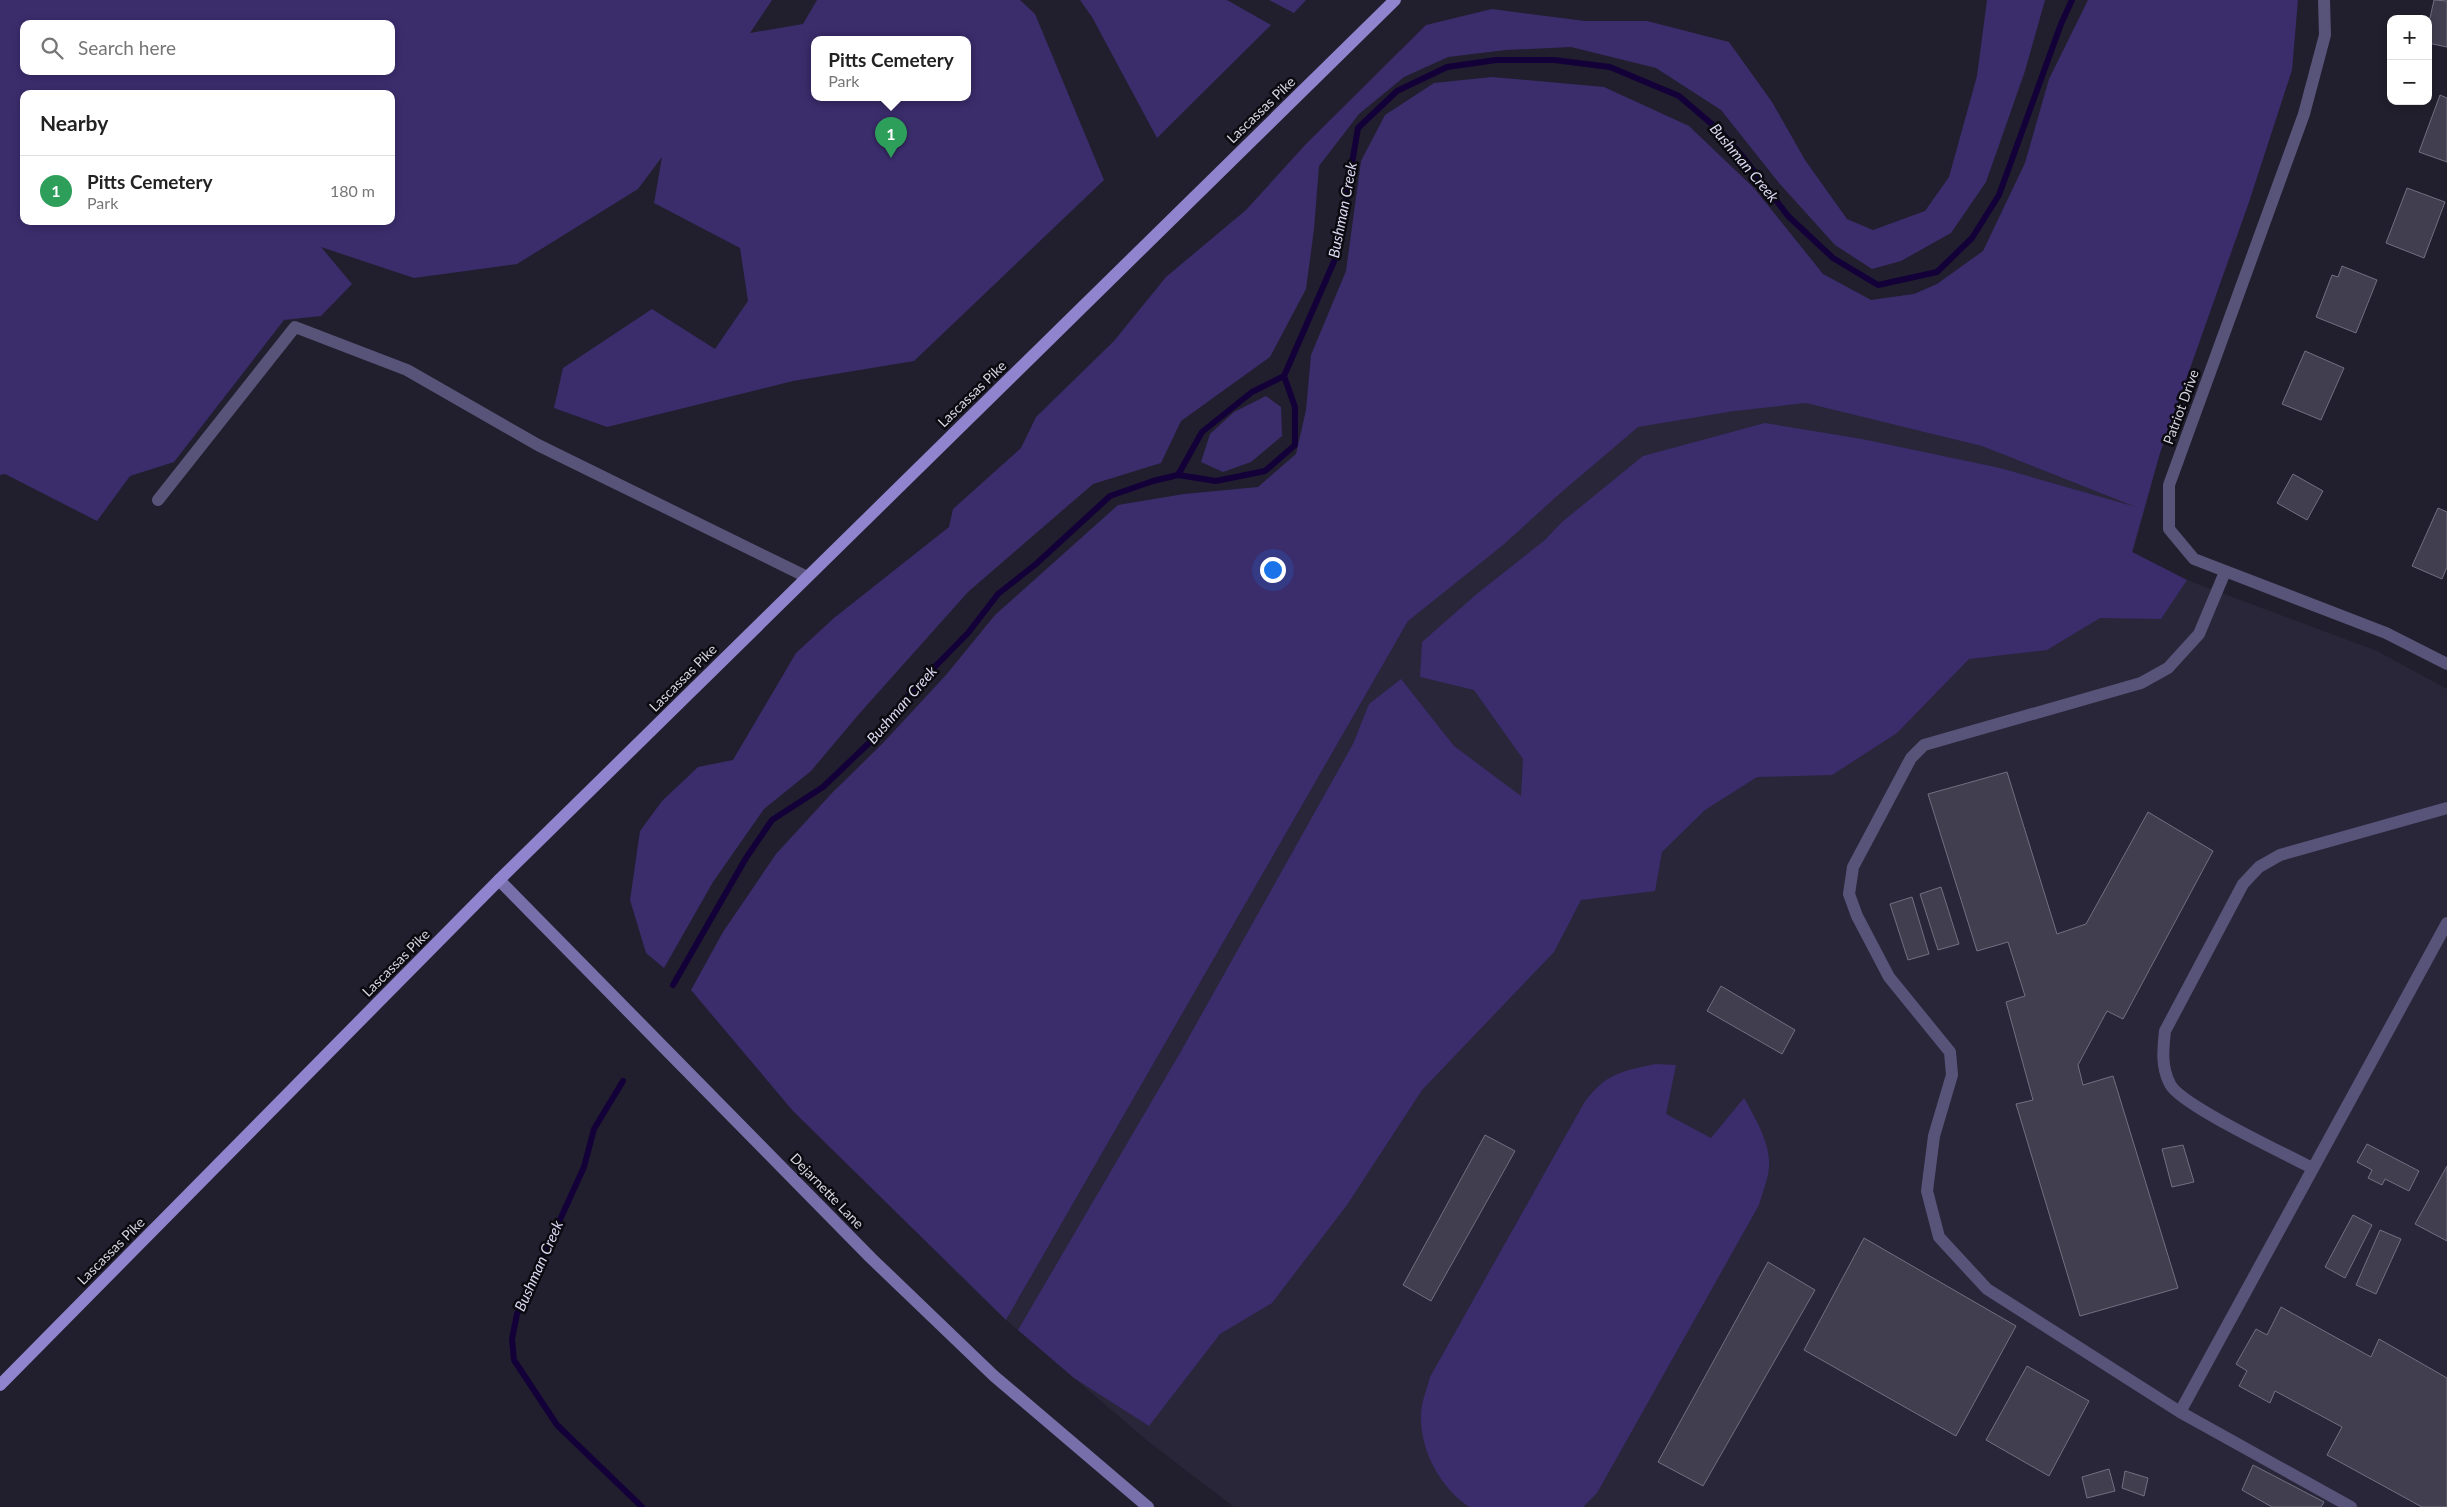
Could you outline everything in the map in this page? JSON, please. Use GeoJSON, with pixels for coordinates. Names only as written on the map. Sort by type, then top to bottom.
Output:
{"type":"FeatureCollection","features":[{"type":"Feature","properties":{"kind":"main road","name":"Lascassas Pike"},"geometry":{"type":"LineString","coordinates":[[0,1385],[499,880],[1395,0]]}},
{"type":"Feature","properties":{"kind":"main road","name":"Dejarnette Lane"},"geometry":{"type":"LineString","coordinates":[[499,880],[871,1258],[994,1376],[1148,1507]]}},
{"type":"Feature","properties":{"kind":"street","name":"Patriot Drive"},"geometry":{"type":"LineString","coordinates":[[2324,0],[2325,35],[2304,114],[2169,485],[2169,529],[2194,559],[2386,632],[2447,664]]}},
{"type":"Feature","properties":{"kind":"street"},"geometry":{"type":"LineString","coordinates":[[158,500],[296,327],[408,370],[538,445],[807,577]]}},
{"type":"Feature","properties":{"kind":"street"},"geometry":{"type":"LineString","coordinates":[[2225,572],[2199,634],[2168,668],[2141,683],[1924,745],[1911,758],[1853,867],[1849,894],[1857,916],[1889,977],[1950,1052],[1952,1075],[1934,1136],[1927,1191],[1940,1238],[1987,1289],[2180,1412],[2351,1507]]}},
{"type":"Feature","properties":{"kind":"street"},"geometry":{"type":"LineString","coordinates":[[2312,1168],[2191,1104],[2170,1086],[2162,1051],[2165,1031],[2243,884],[2259,867],[2280,855],[2447,808]]}},
{"type":"Feature","properties":{"kind":"street"},"geometry":{"type":"LineString","coordinates":[[2180,1412],[2312,1168],[2447,925]]}},
{"type":"Feature","properties":{"kind":"shaded area"},"geometry":{"type":"Polygon","coordinates":[[[0,0],[772,0],[750,33],[803,24],[817,0],[1020,0],[1035,14],[1104,180],[914,361],[793,381],[607,427],[554,408],[563,368],[652,309],[715,349],[748,301],[740,248],[654,203],[662,157],[638,189],[517,264],[414,278],[321,247],[352,284],[321,316],[284,320],[174,462],[130,476],[97,521],[5,474],[0,475],[0,0]]]}},
{"type":"Feature","properties":{"kind":"shaded area"},"geometry":{"type":"Polygon","coordinates":[[[1080,0],[1227,0],[1271,25],[1157,138],[1092,17],[1080,0]]]}},
{"type":"Feature","properties":{"kind":"shaded area"},"geometry":{"type":"Polygon","coordinates":[[[1269,0],[1306,0],[1294,13],[1269,0]]]}},
{"type":"Feature","properties":{"kind":"shaded area"},"geometry":{"type":"Polygon","coordinates":[[[1987,0],[2045,0],[2025,71],[1986,182],[1951,233],[1901,261],[1872,269],[1835,245],[1779,183],[1721,110],[1656,68],[1571,47],[1506,50],[1448,57],[1404,77],[1359,114],[1319,166],[1314,229],[1306,289],[1270,357],[1181,421],[1161,463],[1093,484],[968,592],[811,771],[764,809],[713,882],[664,968],[646,953],[630,900],[640,831],[662,801],[698,767],[733,760],[796,653],[834,618],[949,527],[953,509],[1021,448],[1036,417],[1114,341],[1166,277],[1246,210],[1306,144],[1426,25],[1492,9],[1585,21],[1647,21],[1729,42],[1772,102],[1805,160],[1847,219],[1873,230],[1925,211],[1949,177],[1977,76],[1987,0]]]}},
{"type":"Feature","properties":{"kind":"shaded area"},"geometry":{"type":"Polygon","coordinates":[[[2088,0],[2298,0],[2292,70],[2248,205],[2160,453],[2132,552],[2187,580],[2161,619],[2100,618],[2047,650],[1969,659],[1897,733],[1832,775],[1757,777],[1705,810],[1662,852],[1655,891],[1581,900],[1554,952],[1422,1090],[1347,1205],[1272,1303],[1220,1334],[1149,1426],[1074,1378],[1018,1330],[1180,1053],[1353,744],[1369,704],[1401,679],[1454,746],[1521,796],[1523,759],[1474,690],[1420,677],[1422,642],[1478,593],[1545,540],[1562,522],[1643,456],[1765,423],[1862,439],[2000,468],[2136,507],[1982,446],[1806,403],[1734,411],[1638,427],[1503,545],[1408,621],[1006,1320],[793,1111],[691,990],[723,932],[776,854],[946,675],[995,615],[1118,505],[1184,494],[1258,487],[1296,454],[1306,410],[1311,355],[1346,271],[1361,161],[1385,115],[1434,83],[1492,77],[1604,87],[1689,126],[1754,188],[1823,274],[1871,300],[1914,294],[1937,284],[1983,251],[2025,163],[2049,79],[2088,0]]]}},
{"type":"Feature","properties":{"kind":"shaded area"},"geometry":{"type":"Polygon","coordinates":[[[1754,188],[1823,274],[1871,300],[1914,294],[2160,453],[2133,552],[2187,580],[2377,651],[2447,689],[2447,1507],[1234,1507],[1149,1442],[1006,1320],[1427,588],[1754,188]]]}},
{"type":"Feature","properties":{"kind":"shaded area"},"geometry":{"type":"Polygon","coordinates":[[[1266,396],[1281,407],[1282,436],[1251,462],[1223,472],[1201,462],[1210,434],[1234,412],[1266,396]]]}},
{"type":"Feature","properties":{"kind":"shaded area"},"geometry":{"type":"Polygon","coordinates":[[[1656,1064],[1676,1065],[1666,1114],[1711,1138],[1744,1098],[1765,1140],[1769,1158],[1767,1177],[1759,1205],[1597,1493],[1583,1507],[1469,1507],[1441,1479],[1428,1455],[1424,1442],[1421,1410],[1430,1377],[1584,1103],[1599,1086],[1615,1075],[1656,1064]]]}},
{"type":"Feature","properties":{"kind":"building"},"geometry":{"type":"Polygon","coordinates":[[[2434,0],[2447,1],[2447,47],[2432,44],[2431,15],[2434,0]]]}},
{"type":"Feature","properties":{"kind":"building"},"geometry":{"type":"Polygon","coordinates":[[[2440,95],[2447,98],[2447,162],[2419,152],[2440,95]]]}},
{"type":"Feature","properties":{"kind":"building"},"geometry":{"type":"Polygon","coordinates":[[[2407,188],[2445,202],[2424,258],[2386,243],[2407,188]]]}},
{"type":"Feature","properties":{"kind":"building"},"geometry":{"type":"Polygon","coordinates":[[[2342,266],[2377,280],[2356,333],[2316,317],[2332,275],[2338,277],[2342,266]]]}},
{"type":"Feature","properties":{"kind":"building"},"geometry":{"type":"Polygon","coordinates":[[[2305,351],[2344,368],[2321,420],[2282,404],[2305,351]]]}},
{"type":"Feature","properties":{"kind":"building"},"geometry":{"type":"Polygon","coordinates":[[[2293,474],[2323,491],[2307,520],[2277,503],[2293,474]]]}},
{"type":"Feature","properties":{"kind":"building"},"geometry":{"type":"Polygon","coordinates":[[[2438,508],[2447,512],[2447,567],[2442,579],[2412,566],[2438,508]]]}},
{"type":"Feature","properties":{"kind":"building"},"geometry":{"type":"Polygon","coordinates":[[[2007,772],[2057,934],[2086,924],[2148,812],[2213,851],[2123,1019],[2107,1011],[2078,1065],[2083,1085],[2113,1076],[2178,1288],[2080,1316],[2016,1104],[2033,1100],[2006,1002],[2025,996],[2008,942],[1977,951],[1928,794],[2007,772]]]}},
{"type":"Feature","properties":{"kind":"building"},"geometry":{"type":"Polygon","coordinates":[[[1941,887],[1959,944],[1938,950],[1920,894],[1941,887]]]}},
{"type":"Feature","properties":{"kind":"building"},"geometry":{"type":"Polygon","coordinates":[[[1912,897],[1929,954],[1908,960],[1890,904],[1912,897]]]}},
{"type":"Feature","properties":{"kind":"building"},"geometry":{"type":"Polygon","coordinates":[[[1721,986],[1795,1030],[1782,1054],[1707,1011],[1721,986]]]}},
{"type":"Feature","properties":{"kind":"building"},"geometry":{"type":"Polygon","coordinates":[[[1485,1135],[1515,1151],[1431,1301],[1403,1285],[1485,1135]]]}},
{"type":"Feature","properties":{"kind":"building"},"geometry":{"type":"Polygon","coordinates":[[[2367,1144],[2419,1171],[2409,1191],[2385,1179],[2382,1185],[2368,1178],[2372,1170],[2357,1162],[2367,1144]]]}},
{"type":"Feature","properties":{"kind":"building"},"geometry":{"type":"Polygon","coordinates":[[[2183,1145],[2194,1182],[2172,1187],[2162,1149],[2183,1145]]]}},
{"type":"Feature","properties":{"kind":"building"},"geometry":{"type":"Polygon","coordinates":[[[2447,1166],[2447,1241],[2415,1224],[2447,1166]]]}},
{"type":"Feature","properties":{"kind":"building"},"geometry":{"type":"Polygon","coordinates":[[[2353,1215],[2372,1225],[2345,1278],[2325,1267],[2353,1215]]]}},
{"type":"Feature","properties":{"kind":"building"},"geometry":{"type":"Polygon","coordinates":[[[2380,1230],[2401,1239],[2376,1294],[2356,1285],[2380,1230]]]}},
{"type":"Feature","properties":{"kind":"building"},"geometry":{"type":"Polygon","coordinates":[[[1864,1238],[2016,1326],[1956,1436],[1804,1350],[1864,1238]]]}},
{"type":"Feature","properties":{"kind":"building"},"geometry":{"type":"Polygon","coordinates":[[[1768,1262],[1815,1290],[1703,1486],[1658,1462],[1768,1262]]]}},
{"type":"Feature","properties":{"kind":"building"},"geometry":{"type":"Polygon","coordinates":[[[2281,1307],[2371,1357],[2379,1339],[2447,1378],[2447,1507],[2422,1507],[2327,1455],[2342,1427],[2275,1391],[2270,1403],[2239,1386],[2247,1371],[2236,1364],[2256,1329],[2267,1335],[2281,1307]]]}},
{"type":"Feature","properties":{"kind":"building"},"geometry":{"type":"Polygon","coordinates":[[[2027,1366],[2089,1401],[2049,1476],[1986,1440],[2027,1366]]]}},
{"type":"Feature","properties":{"kind":"building"},"geometry":{"type":"Polygon","coordinates":[[[2253,1465],[2324,1502],[2321,1507],[2272,1507],[2242,1490],[2253,1465]]]}},
{"type":"Feature","properties":{"kind":"building"},"geometry":{"type":"Polygon","coordinates":[[[2109,1469],[2115,1491],[2087,1498],[2082,1477],[2109,1469]]]}},
{"type":"Feature","properties":{"kind":"building"},"geometry":{"type":"Polygon","coordinates":[[[2125,1471],[2148,1478],[2144,1496],[2122,1488],[2125,1471]]]}},
{"type":"Feature","properties":{"kind":"waterway","name":"Bushman Creek"},"geometry":{"type":"LineString","coordinates":[[673,985],[746,858],[772,820],[823,787],[868,744],[919,683],[968,633],[998,594],[1036,564],[1110,496],[1153,481],[1178,475],[1202,432],[1252,392],[1284,376],[1336,257],[1358,128],[1397,91],[1447,67],[1496,60],[1554,60],[1610,67],[1679,96],[1721,132],[1744,158],[1788,216],[1833,258],[1878,285],[1937,272],[1972,238],[1999,195],[2061,24],[2072,0]]}},
{"type":"Feature","properties":{"kind":"waterway","name":"Bushman Creek"},"geometry":{"type":"LineString","coordinates":[[1178,475],[1216,481],[1265,471],[1295,445],[1295,407],[1284,376]]}},
{"type":"Feature","properties":{"kind":"waterway","name":"Bushman Creek"},"geometry":{"type":"LineString","coordinates":[[623,1081],[594,1129],[584,1167],[517,1314],[512,1339],[514,1360],[557,1425],[642,1507]]}},
{"type":"Feature","properties":{"kind":"place","name":"Pitts Cemetery"},"geometry":{"type":"Point","coordinates":[891,158]}}]}
